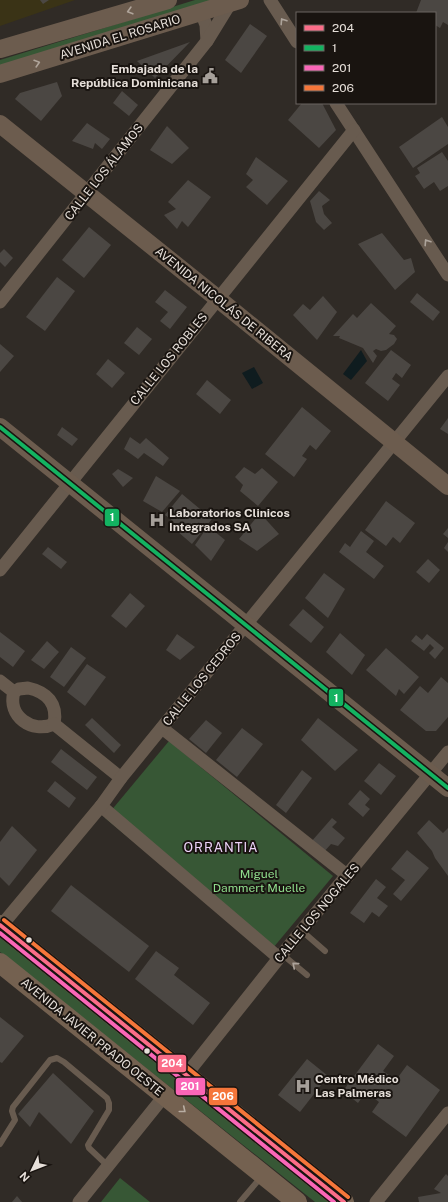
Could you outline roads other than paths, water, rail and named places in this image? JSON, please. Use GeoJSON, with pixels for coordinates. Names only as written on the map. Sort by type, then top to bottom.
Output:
{"type":"FeatureCollection","features":[{"type":"Feature","properties":{"kind":"main road"},"geometry":{"type":"LineString","coordinates":[[1,925],[344,1202]]}},
{"type":"Feature","properties":{"kind":"main road","name":"AVENIDA JAVIER PRADO OESTE"},"geometry":{"type":"LineString","coordinates":[[0,963],[297,1202]]}},
{"type":"Feature","properties":{"kind":"street","name":"AVENIDA EL ROSARIO"},"geometry":{"type":"LineString","coordinates":[[0,49],[168,0]]}},
{"type":"Feature","properties":{"kind":"street"},"geometry":{"type":"LineString","coordinates":[[270,0],[296,40]]}},
{"type":"Feature","properties":{"kind":"street","name":"AVENIDA EL ROSARIO"},"geometry":{"type":"LineString","coordinates":[[0,74],[236,1]]}},
{"type":"Feature","properties":{"kind":"street","name":"CALLE LOS ÁLAMOS"},"geometry":{"type":"LineString","coordinates":[[0,302],[207,41],[236,1]]}},
{"type":"Feature","properties":{"kind":"street"},"geometry":{"type":"LineString","coordinates":[[201,12],[206,25],[207,41]]}},
{"type":"Feature","properties":{"kind":"street"},"geometry":{"type":"LineString","coordinates":[[337,104],[448,275]]}},
{"type":"Feature","properties":{"kind":"street","name":"AVENIDA NICOLÁS DE RIBERA"},"geometry":{"type":"LineString","coordinates":[[0,124],[448,486]]}},
{"type":"Feature","properties":{"kind":"street","name":"CALLE LOS ROBLES"},"geometry":{"type":"LineString","coordinates":[[0,570],[217,298],[354,130]]}},
{"type":"Feature","properties":{"kind":"street","name":"CALLE LOS CEDROS"},"geometry":{"type":"LineString","coordinates":[[1,925],[101,806],[121,778],[448,376]]}},
{"type":"Feature","properties":{"kind":"street"},"geometry":{"type":"LineString","coordinates":[[0,427],[448,788]]}},
{"type":"Feature","properties":{"kind":"street"},"geometry":{"type":"LineString","coordinates":[[0,681],[14,692]]}},
{"type":"Feature","properties":{"kind":"street"},"geometry":{"type":"LineString","coordinates":[[28,688],[44,694],[50,700],[54,709],[54,724],[38,727],[22,721],[16,714],[13,706],[12,697],[14,692],[19,689],[28,688]]}},
{"type":"Feature","properties":{"kind":"street"},"geometry":{"type":"LineString","coordinates":[[54,724],[85,751],[121,778]]}},
{"type":"Feature","properties":{"kind":"street"},"geometry":{"type":"LineString","coordinates":[[162,728],[348,876]]}},
{"type":"Feature","properties":{"kind":"street","name":"CALLE LOS NOGALES"},"geometry":{"type":"LineString","coordinates":[[186,1075],[448,752]]}},
{"type":"Feature","properties":{"kind":"street"},"geometry":{"type":"LineString","coordinates":[[101,806],[281,957]]}},
{"type":"Feature","properties":{"kind":"street"},"geometry":{"type":"LineString","coordinates":[[79,1202],[165,1095]]}},
{"type":"Feature","properties":{"kind":"street"},"geometry":{"type":"LineString","coordinates":[[376,1202],[448,1113]]}},
{"type":"Feature","properties":{"kind":"lane"},"geometry":{"type":"LineString","coordinates":[[302,932],[325,951]]}},
{"type":"Feature","properties":{"kind":"lane"},"geometry":{"type":"LineString","coordinates":[[281,957],[307,975]]}},
{"type":"Feature","properties":{"kind":"lane"},"geometry":{"type":"LineString","coordinates":[[0,1144],[15,1120],[12,1111],[13,1107],[50,1060],[57,1058],[64,1062],[107,1098],[109,1104],[108,1110],[88,1145],[89,1148],[108,1166]]}},
{"type":"Feature","properties":{"kind":"lane"},"geometry":{"type":"LineString","coordinates":[[240,1202],[263,1175]]}},
{"type":"Feature","properties":{"kind":"place","name":"Embajada de la República Dominicana"},"geometry":{"type":"Point","coordinates":[210,76]}},
{"type":"Feature","properties":{"kind":"place","name":"Laboratorios Clinicos Integrados SA"},"geometry":{"type":"Point","coordinates":[157,520]}},
{"type":"Feature","properties":{"kind":"place","name":"Centro Médico Las Palmeras"},"geometry":{"type":"Point","coordinates":[303,1086]}},
{"type":"Feature","properties":{"kind":"district","name":"ORRANTIA"},"geometry":{"type":"Point","coordinates":[221,847]}},
{"type":"Feature","properties":{"kind":"park label","name":"Miguel Dammert Muelle"},"geometry":{"type":"Point","coordinates":[259,881]}}]}
